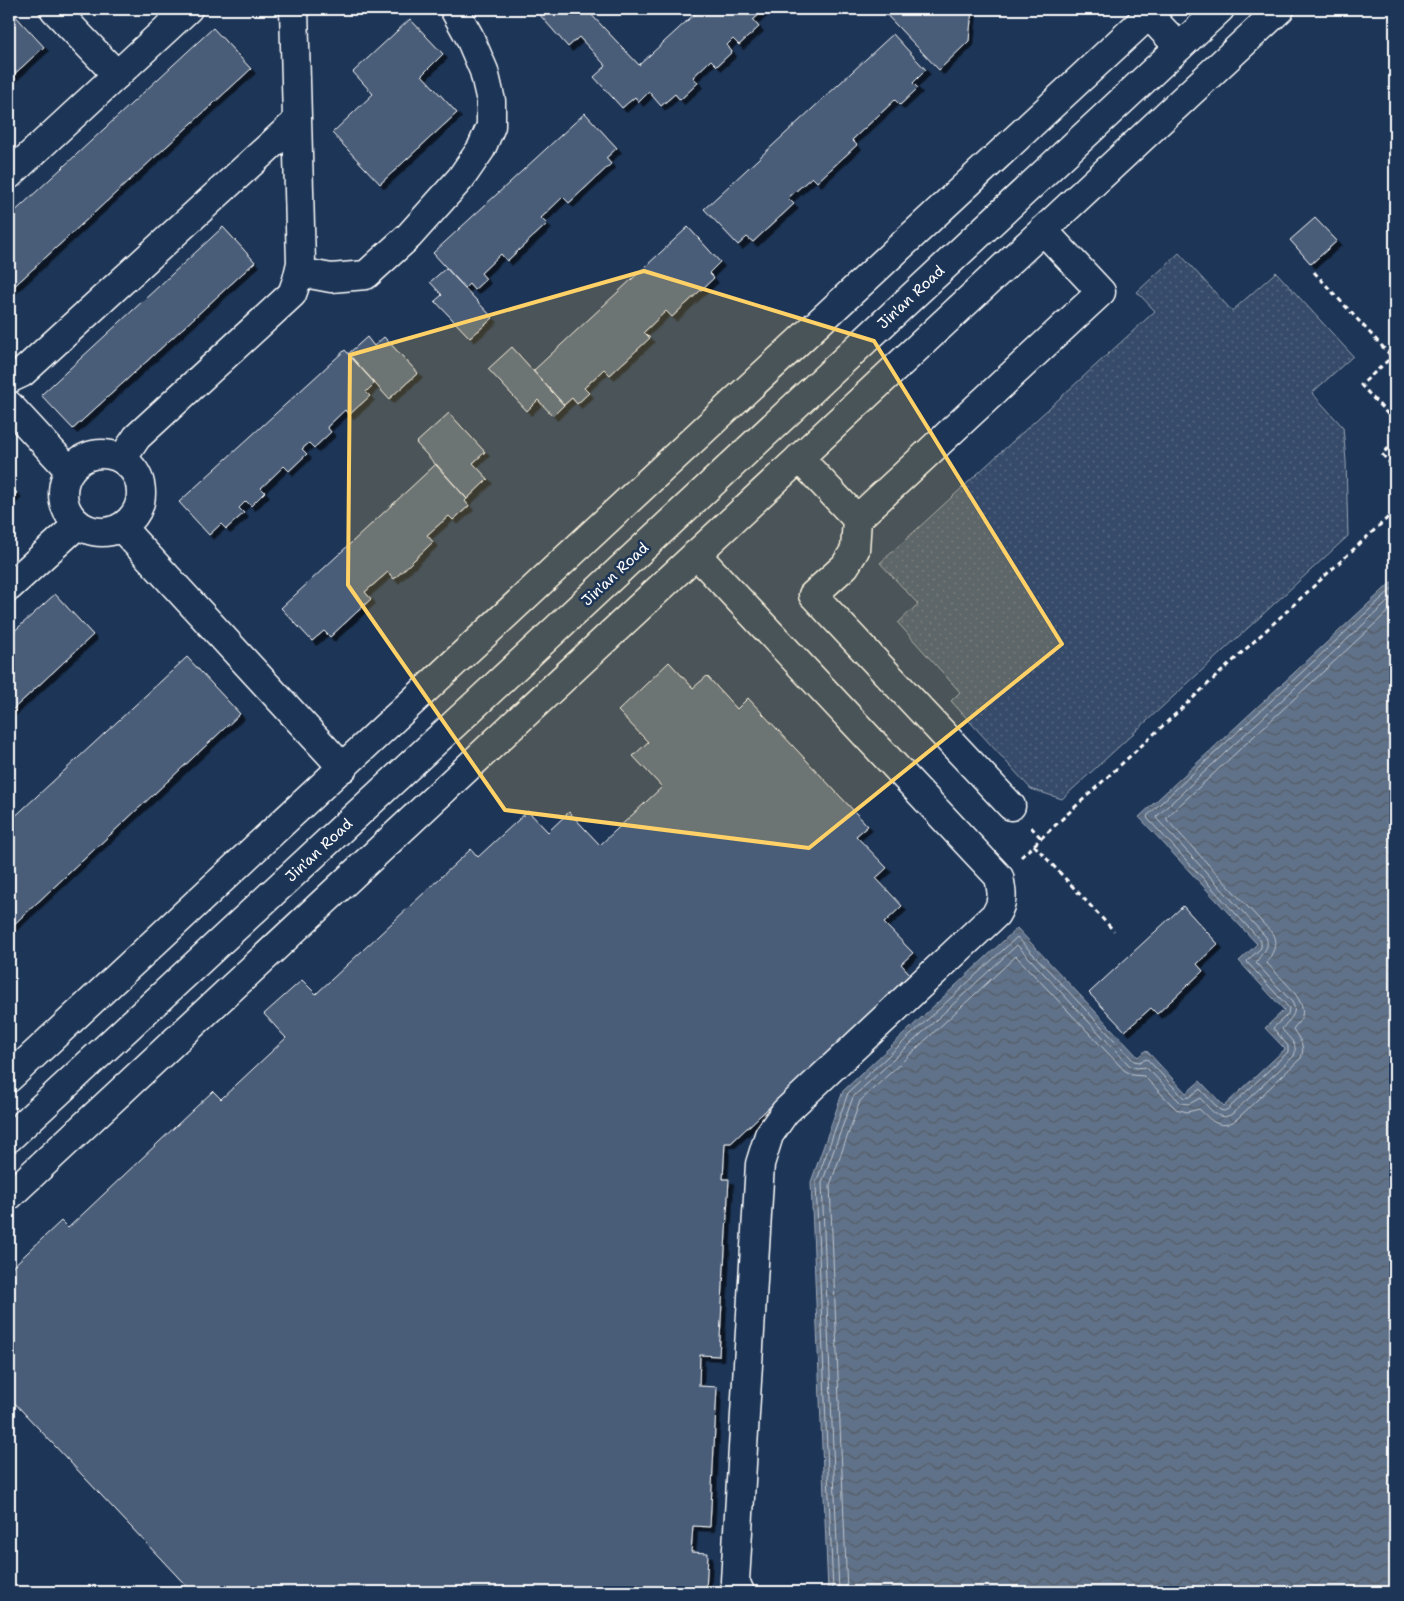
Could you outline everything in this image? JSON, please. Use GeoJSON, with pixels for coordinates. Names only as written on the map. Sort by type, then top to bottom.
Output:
{"type":"FeatureCollection","features":[{"type":"Feature","properties":{"kind":"main road"},"geometry":{"type":"LineString","coordinates":[[54,9],[117,75]]}},
{"type":"Feature","properties":{"kind":"main road"},"geometry":{"type":"LineString","coordinates":[[9,175],[188,9]]}},
{"type":"Feature","properties":{"kind":"main road"},"geometry":{"type":"LineString","coordinates":[[122,459],[137,437],[292,294],[301,263],[294,9]]}},
{"type":"Feature","properties":{"kind":"main road"},"geometry":{"type":"LineString","coordinates":[[299,272],[331,278],[366,275],[409,236],[461,178],[481,149],[491,126],[491,101],[484,71],[469,36],[454,9]]}},
{"type":"Feature","properties":{"kind":"main road","name":"Jin'an Road"},"geometry":{"type":"LineString","coordinates":[[9,1138],[1220,9]]}},
{"type":"Feature","properties":{"kind":"main road"},"geometry":{"type":"LineString","coordinates":[[9,1196],[1280,9]]}},
{"type":"Feature","properties":{"kind":"main road"},"geometry":{"type":"LineString","coordinates":[[9,1078],[343,768],[1149,11],[1178,47]]}},
{"type":"Feature","properties":{"kind":"main road"},"geometry":{"type":"LineString","coordinates":[[9,379],[22,373],[297,121]]}},
{"type":"Feature","properties":{"kind":"main road"},"geometry":{"type":"LineString","coordinates":[[1012,806],[813,595],[845,566],[855,550],[857,520],[1101,292],[1043,230]]}},
{"type":"Feature","properties":{"kind":"main road"},"geometry":{"type":"LineString","coordinates":[[9,405],[70,471]]}},
{"type":"Feature","properties":{"kind":"main road"},"geometry":{"type":"LineString","coordinates":[[96,454],[109,454],[122,459],[133,468],[140,480],[142,494],[138,509],[129,522],[116,530],[101,532],[89,530],[78,524],[70,516],[65,505],[63,493],[65,480],[70,471],[82,459],[96,454]]}},
{"type":"Feature","properties":{"kind":"main road"},"geometry":{"type":"LineString","coordinates":[[799,458],[857,520]]}},
{"type":"Feature","properties":{"kind":"main road"},"geometry":{"type":"LineString","coordinates":[[9,587],[78,524]]}},
{"type":"Feature","properties":{"kind":"main road"},"geometry":{"type":"LineString","coordinates":[[121,527],[343,768]]}},
{"type":"Feature","properties":{"kind":"main road"},"geometry":{"type":"LineString","coordinates":[[696,554],[999,877],[1002,894],[1001,905],[996,914],[785,1112],[770,1135],[760,1164],[735,1580],[740,1592]]}},
{"type":"Feature","properties":{"kind":"path"},"geometry":{"type":"LineString","coordinates":[[1314,272],[1394,355],[1361,385],[1395,422]]}},
{"type":"Feature","properties":{"kind":"path"},"geometry":{"type":"LineString","coordinates":[[1395,442],[1382,454],[1395,469]]}},
{"type":"Feature","properties":{"kind":"path"},"geometry":{"type":"LineString","coordinates":[[999,877],[1395,511]]}},
{"type":"Feature","properties":{"kind":"path"},"geometry":{"type":"LineString","coordinates":[[1034,845],[1114,931]]}},
{"type":"Feature","properties":{"kind":"highlighted area"},"geometry":{"type":"Polygon","coordinates":[[[644,271],[874,341],[1062,644],[809,848],[505,810],[348,585],[350,355],[644,271]]]}},
{"type":"Feature","properties":{"kind":"shaded area"},"geometry":{"type":"Polygon","coordinates":[[[1179,253],[1232,311],[1276,272],[1353,356],[1312,393],[1343,427],[1348,536],[1062,799],[1031,789],[951,701],[960,692],[898,623],[918,604],[880,563],[1155,311],[1137,292],[1179,253]]]}},
{"type":"Feature","properties":{"kind":"water"},"geometry":{"type":"Polygon","coordinates":[[[1395,579],[1395,1592],[828,1592],[811,1182],[843,1091],[1017,928],[1138,1057],[1146,1050],[1186,1093],[1200,1081],[1224,1106],[1285,1049],[1265,1028],[1284,1010],[1239,961],[1257,944],[1139,817],[1395,579]]]}},
{"type":"Feature","properties":{"kind":"building"},"geometry":{"type":"Polygon","coordinates":[[[545,9],[586,9],[639,65],[700,9],[766,9],[753,20],[759,27],[739,45],[733,39],[727,45],[732,52],[717,66],[711,60],[693,77],[698,83],[680,100],[675,94],[661,106],[649,92],[639,102],[635,97],[622,108],[594,77],[606,66],[579,37],[568,47],[539,14],[545,9]]]}},
{"type":"Feature","properties":{"kind":"building"},"geometry":{"type":"Polygon","coordinates":[[[881,9],[972,9],[969,41],[939,70],[881,9]]]}},
{"type":"Feature","properties":{"kind":"building"},"geometry":{"type":"Polygon","coordinates":[[[11,11],[44,47],[9,79],[9,13],[11,11]]]}},
{"type":"Feature","properties":{"kind":"building"},"geometry":{"type":"Polygon","coordinates":[[[410,19],[443,54],[422,75],[457,113],[380,184],[332,133],[373,94],[353,72],[410,19]]]}},
{"type":"Feature","properties":{"kind":"building"},"geometry":{"type":"Polygon","coordinates":[[[213,28],[251,69],[9,291],[9,217],[213,28]]]}},
{"type":"Feature","properties":{"kind":"building"},"geometry":{"type":"Polygon","coordinates":[[[893,34],[926,70],[913,83],[918,88],[900,105],[895,100],[852,140],[857,145],[817,182],[812,177],[788,198],[794,204],[753,242],[747,237],[738,245],[704,209],[893,34]]]}},
{"type":"Feature","properties":{"kind":"building"},"geometry":{"type":"Polygon","coordinates":[[[585,113],[617,148],[606,158],[611,164],[569,203],[563,197],[541,218],[547,224],[507,261],[501,254],[481,273],[486,279],[474,290],[469,284],[465,288],[433,253],[585,113]]]}},
{"type":"Feature","properties":{"kind":"building"},"geometry":{"type":"Polygon","coordinates":[[[1315,218],[1337,241],[1311,264],[1290,240],[1315,218]]]}},
{"type":"Feature","properties":{"kind":"building"},"geometry":{"type":"Polygon","coordinates":[[[223,227],[255,262],[73,429],[41,395],[223,227]]]}},
{"type":"Feature","properties":{"kind":"building"},"geometry":{"type":"Polygon","coordinates":[[[688,227],[720,262],[709,273],[714,278],[672,317],[666,311],[644,332],[650,338],[610,375],[604,369],[584,388],[589,393],[577,404],[572,398],[564,405],[533,371],[688,227]]]}},
{"type":"Feature","properties":{"kind":"building"},"geometry":{"type":"Polygon","coordinates":[[[446,268],[493,318],[470,338],[435,301],[442,295],[430,282],[446,268]]]}},
{"type":"Feature","properties":{"kind":"building"},"geometry":{"type":"Polygon","coordinates":[[[367,337],[374,346],[384,337],[418,373],[389,399],[348,354],[367,337]]]}},
{"type":"Feature","properties":{"kind":"building"},"geometry":{"type":"Polygon","coordinates":[[[512,347],[564,405],[553,416],[538,400],[527,411],[488,369],[512,347]]]}},
{"type":"Feature","properties":{"kind":"building"},"geometry":{"type":"Polygon","coordinates":[[[345,350],[375,383],[366,392],[370,396],[349,415],[345,410],[327,427],[331,432],[314,448],[309,443],[302,449],[307,454],[289,471],[284,466],[261,488],[265,492],[251,506],[246,501],[239,508],[244,513],[226,529],[221,524],[209,535],[179,502],[345,350]]]}},
{"type":"Feature","properties":{"kind":"building"},"geometry":{"type":"Polygon","coordinates":[[[449,413],[485,452],[473,463],[488,479],[467,499],[416,443],[449,413]]]}},
{"type":"Feature","properties":{"kind":"building"},"geometry":{"type":"Polygon","coordinates":[[[436,464],[467,499],[465,501],[469,506],[453,520],[449,516],[427,535],[433,542],[394,579],[388,572],[365,592],[371,599],[330,637],[324,631],[312,641],[281,608],[436,464]]]}},
{"type":"Feature","properties":{"kind":"building"},"geometry":{"type":"Polygon","coordinates":[[[9,484],[17,493],[9,501],[9,484]]]}},
{"type":"Feature","properties":{"kind":"building"},"geometry":{"type":"Polygon","coordinates":[[[55,594],[93,635],[9,713],[9,636],[55,594]]]}},
{"type":"Feature","properties":{"kind":"building"},"geometry":{"type":"Polygon","coordinates":[[[187,657],[240,714],[9,929],[9,822],[187,657]]]}},
{"type":"Feature","properties":{"kind":"building"},"geometry":{"type":"Polygon","coordinates":[[[669,662],[693,688],[707,676],[737,709],[748,698],[868,826],[856,836],[887,868],[876,878],[902,906],[884,923],[913,953],[901,964],[911,975],[731,1143],[725,1143],[723,1179],[729,1179],[719,1356],[700,1355],[699,1386],[717,1387],[710,1527],[693,1526],[691,1552],[708,1553],[706,1592],[192,1592],[9,1397],[9,1270],[61,1221],[68,1228],[213,1091],[221,1099],[286,1038],[264,1014],[302,980],[316,994],[471,849],[478,857],[528,811],[548,832],[569,812],[600,845],[662,787],[633,756],[648,742],[618,711],[669,662]]]}},
{"type":"Feature","properties":{"kind":"building"},"geometry":{"type":"Polygon","coordinates":[[[1183,906],[1218,944],[1197,964],[1203,971],[1157,1014],[1151,1008],[1125,1031],[1089,993],[1183,906]]]}}]}
